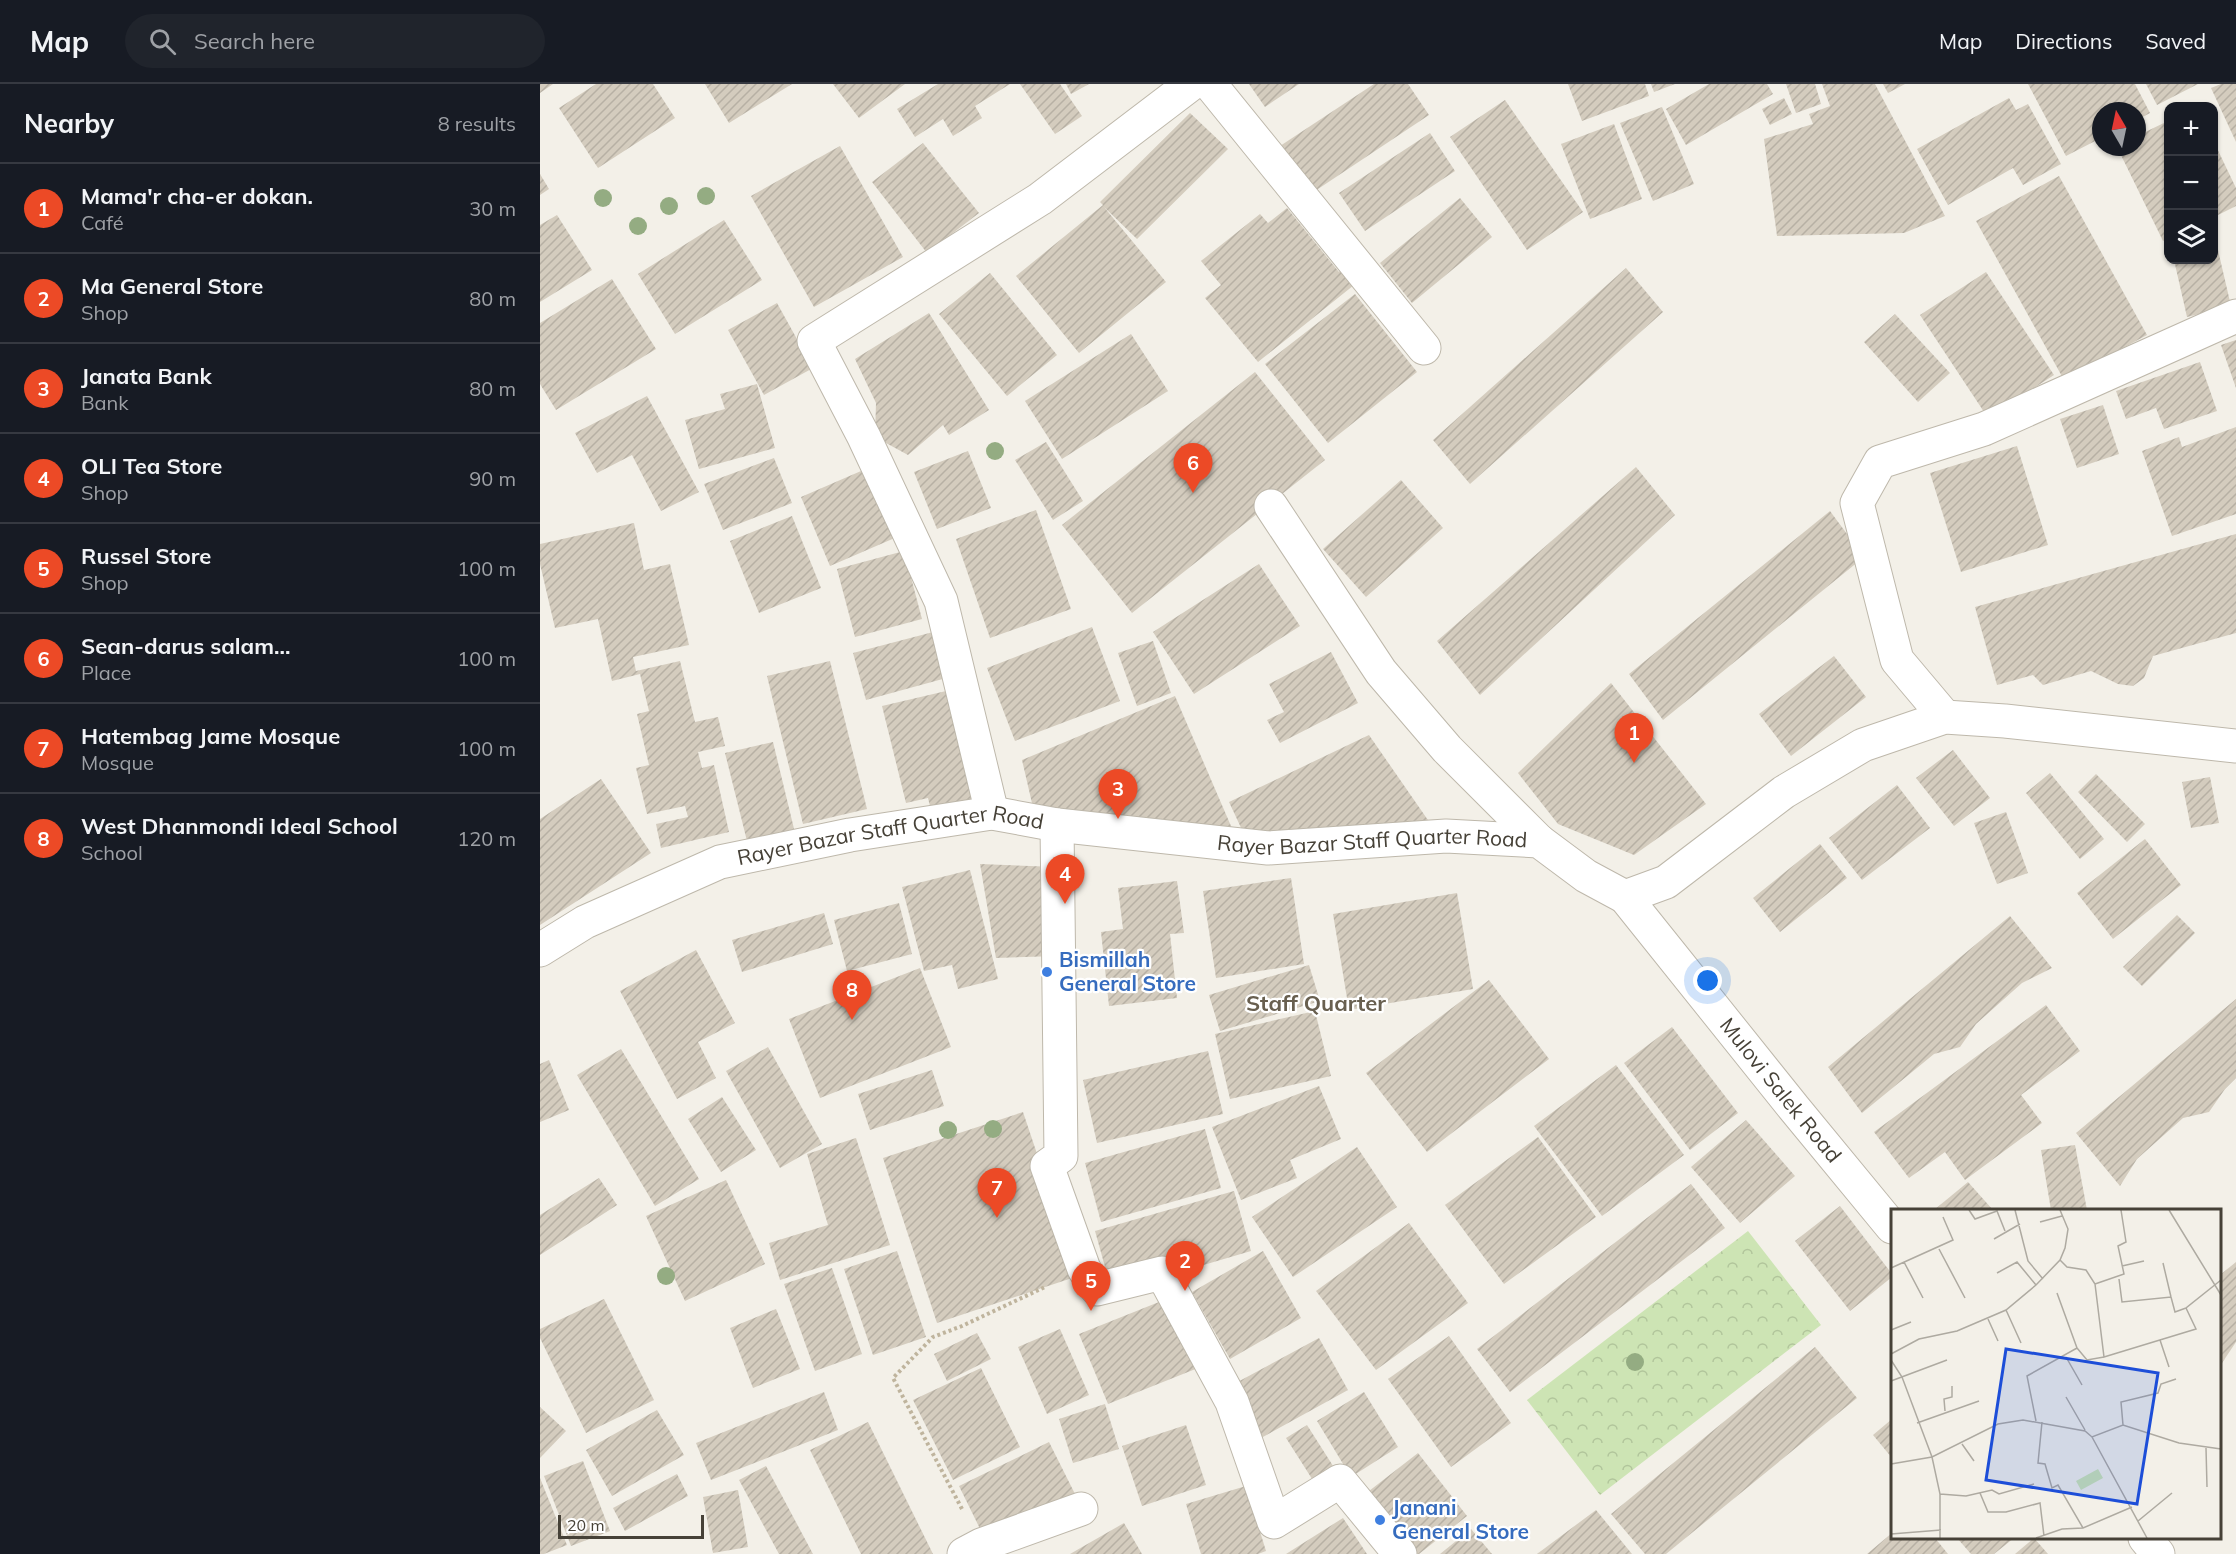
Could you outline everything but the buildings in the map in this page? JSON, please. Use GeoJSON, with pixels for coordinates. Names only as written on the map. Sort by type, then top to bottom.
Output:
{"type":"FeatureCollection","features":[{"type":"Feature","properties":{"kind":"street"},"geometry":{"type":"LineString","coordinates":[[992,813],[941,600],[864,437],[814,341],[1040,199],[1191,84]]}},
{"type":"Feature","properties":{"kind":"street"},"geometry":{"type":"LineString","coordinates":[[1210,84],[1424,348]]}},
{"type":"Feature","properties":{"kind":"street"},"geometry":{"type":"LineString","coordinates":[[1945,717],[1897,660],[1857,503],[1880,462],[1984,429],[2236,316]]}},
{"type":"Feature","properties":{"kind":"street"},"geometry":{"type":"LineString","coordinates":[[1271,506],[1381,672],[1447,749],[1539,841]]}},
{"type":"Feature","properties":{"kind":"street"},"geometry":{"type":"LineString","coordinates":[[1625,897],[1666,882],[1784,792],[1863,745],[1945,717],[2005,721],[2236,746]]}},
{"type":"Feature","properties":{"kind":"street","name":"Rayer Bazar Staff Quarter Road"},"geometry":{"type":"LineString","coordinates":[[540,950],[585,922],[720,862],[850,835],[992,813],[1057,825],[1268,848],[1446,836],[1539,841],[1586,876],[1625,897]]}},
{"type":"Feature","properties":{"kind":"street"},"geometry":{"type":"LineString","coordinates":[[1057,825],[1061,1156],[1047,1166],[1084,1269],[1097,1289],[1162,1273],[1232,1402],[1274,1522],[1340,1481],[1400,1554]]}},
{"type":"Feature","properties":{"kind":"street","name":"Mulovi Salek Road"},"geometry":{"type":"LineString","coordinates":[[1625,897],[1794,1108],[1891,1225]]}},
{"type":"Feature","properties":{"kind":"street"},"geometry":{"type":"LineString","coordinates":[[972,1550],[1081,1509]]}},
{"type":"Feature","properties":{"kind":"street"},"geometry":{"type":"LineString","coordinates":[[2146,1539],[2158,1554]]}},
{"type":"Feature","properties":{"kind":"path"},"geometry":{"type":"LineString","coordinates":[[972,1550],[893,1378],[933,1337],[962,1326],[1084,1269]]}},
{"type":"Feature","properties":{"kind":"green space"},"geometry":{"type":"Polygon","coordinates":[[[1748,1231],[1821,1325],[1600,1495],[1527,1400],[1748,1231]]]}},
{"type":"Feature","properties":{"kind":"place","name":"Sean-darus salam..."},"geometry":{"type":"Point","coordinates":[1193,493]}},
{"type":"Feature","properties":{"kind":"place","name":"Mama'r cha-er dokan."},"geometry":{"type":"Point","coordinates":[1634,763]}},
{"type":"Feature","properties":{"kind":"place","name":"Janata Bank"},"geometry":{"type":"Point","coordinates":[1118,819]}},
{"type":"Feature","properties":{"kind":"place","name":"OLI Tea Store"},"geometry":{"type":"Point","coordinates":[1065,904]}},
{"type":"Feature","properties":{"kind":"place","name":"Bismillah General Store"},"geometry":{"type":"Point","coordinates":[1047,972]}},
{"type":"Feature","properties":{"kind":"place","name":"West Dhanmondi Ideal School"},"geometry":{"type":"Point","coordinates":[852,1020]}},
{"type":"Feature","properties":{"kind":"place","name":"Hatembag Jame Mosque"},"geometry":{"type":"Point","coordinates":[997,1218]}},
{"type":"Feature","properties":{"kind":"place","name":"Ma General Store"},"geometry":{"type":"Point","coordinates":[1185,1291]}},
{"type":"Feature","properties":{"kind":"place","name":"Russel Store"},"geometry":{"type":"Point","coordinates":[1091,1311]}},
{"type":"Feature","properties":{"kind":"place","name":"Janani General Store"},"geometry":{"type":"Point","coordinates":[1380,1520]}},
{"type":"Feature","properties":{"kind":"district","name":"Staff Quarter"},"geometry":{"type":"Point","coordinates":[1316,1003]}}]}
